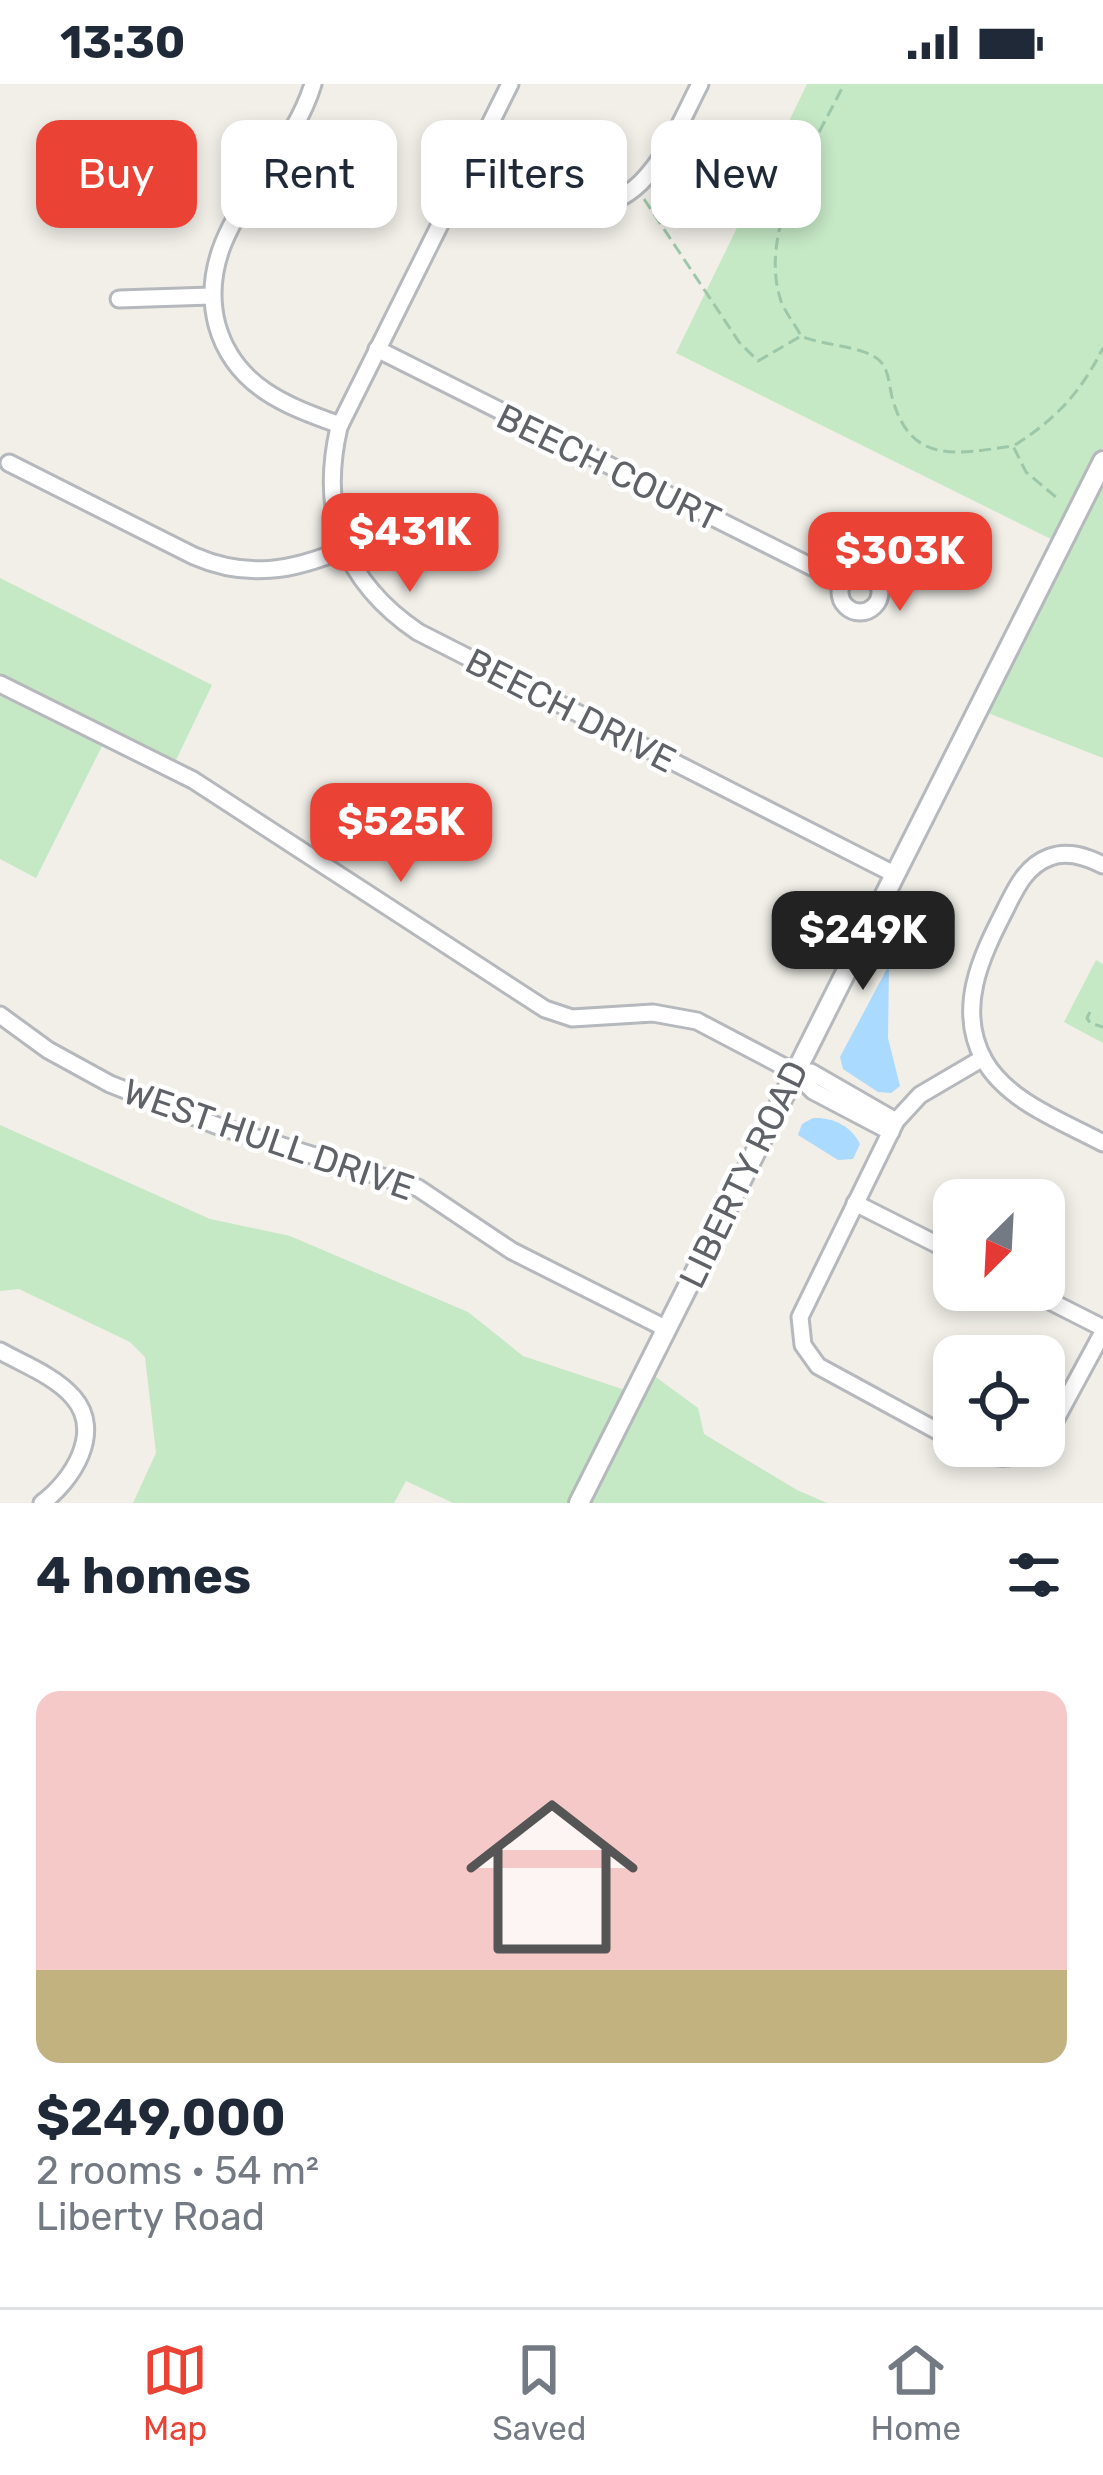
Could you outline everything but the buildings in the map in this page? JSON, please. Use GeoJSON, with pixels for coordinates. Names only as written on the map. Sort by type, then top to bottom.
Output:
{"type":"FeatureCollection","features":[{"type":"Feature","properties":{"kind":"street"},"geometry":{"type":"LineString","coordinates":[[313,84],[302,113],[223,240],[211,296],[228,352],[253,384],[285,405],[340,424]]}},
{"type":"Feature","properties":{"kind":"street","name":"BEECH DRIVE"},"geometry":{"type":"LineString","coordinates":[[492,120],[510,84]]}},
{"type":"Feature","properties":{"kind":"street"},"geometry":{"type":"LineString","coordinates":[[627,194],[656,168],[700,84]]}},
{"type":"Feature","properties":{"kind":"street","name":"BEECH DRIVE"},"geometry":{"type":"LineString","coordinates":[[438,228],[340,424],[332,508],[344,549],[367,588],[398,620],[418,632],[892,873]]}},
{"type":"Feature","properties":{"kind":"street"},"geometry":{"type":"LineString","coordinates":[[119,299],[211,296]]}},
{"type":"Feature","properties":{"kind":"street","name":"BEECH COURT"},"geometry":{"type":"LineString","coordinates":[[377,349],[842,582]]}},
{"type":"Feature","properties":{"kind":"street","name":"LIBERTY ROAD"},"geometry":{"type":"LineString","coordinates":[[579,1503],[1103,461]]}},
{"type":"Feature","properties":{"kind":"street"},"geometry":{"type":"LineString","coordinates":[[9,463],[194,556],[226,567],[290,569],[344,549]]}},
{"type":"Feature","properties":{"kind":"street"},"geometry":{"type":"LineString","coordinates":[[0,684],[193,780],[545,1010],[572,1018],[653,1013],[687,1018],[794,1072],[811,1072],[893,1126]]}},
{"type":"Feature","properties":{"kind":"street"},"geometry":{"type":"LineString","coordinates":[[1103,865],[1076,854],[1062,854],[1038,863],[1021,880],[975,976],[972,1016],[983,1058],[1025,1102],[1103,1143]]}},
{"type":"Feature","properties":{"kind":"street","name":"WEST HULL DRIVE"},"geometry":{"type":"LineString","coordinates":[[0,1015],[61,1058],[110,1084],[218,1126],[418,1187],[512,1251],[665,1328]]}},
{"type":"Feature","properties":{"kind":"street"},"geometry":{"type":"LineString","coordinates":[[933,1429],[827,1374],[803,1345],[803,1305],[893,1126],[920,1095],[983,1058]]}},
{"type":"Feature","properties":{"kind":"street"},"geometry":{"type":"LineString","coordinates":[[855,1203],[933,1242]]}},
{"type":"Feature","properties":{"kind":"street"},"geometry":{"type":"LineString","coordinates":[[1065,1310],[1103,1330],[1065,1400]]}},
{"type":"Feature","properties":{"kind":"street"},"geometry":{"type":"LineString","coordinates":[[0,1351],[71,1394],[82,1412],[85,1432],[75,1468],[41,1503]]}},
{"type":"Feature","properties":{"kind":"path"},"geometry":{"type":"LineString","coordinates":[[844,84],[790,198],[777,249],[781,303],[801,336],[823,346],[871,352],[885,365],[901,427],[929,449],[973,452],[1013,446],[1048,424],[1087,380],[1103,348]]}},
{"type":"Feature","properties":{"kind":"path"},"geometry":{"type":"LineString","coordinates":[[644,200],[758,362],[801,336]]}},
{"type":"Feature","properties":{"kind":"path"},"geometry":{"type":"LineString","coordinates":[[1013,446],[1026,472],[1058,498]]}},
{"type":"Feature","properties":{"kind":"path"},"geometry":{"type":"LineString","coordinates":[[1090,1012],[1090,1023],[1103,1027]]}},
{"type":"Feature","properties":{"kind":"green space"},"geometry":{"type":"Polygon","coordinates":[[[807,84],[1103,84],[1103,447],[1055,541],[676,353],[737,228],[821,228],[821,120],[789,120],[807,84]]]}},
{"type":"Feature","properties":{"kind":"green space"},"geometry":{"type":"Polygon","coordinates":[[[1103,480],[1103,758],[988,713],[1103,480]]]}},
{"type":"Feature","properties":{"kind":"green space"},"geometry":{"type":"Polygon","coordinates":[[[0,578],[212,685],[176,760],[0,676],[0,578]]]}},
{"type":"Feature","properties":{"kind":"green space"},"geometry":{"type":"Polygon","coordinates":[[[0,696],[104,742],[36,878],[0,859],[0,696]]]}},
{"type":"Feature","properties":{"kind":"green space"},"geometry":{"type":"Polygon","coordinates":[[[1096,960],[1103,964],[1103,1043],[1064,1022],[1096,960]]]}},
{"type":"Feature","properties":{"kind":"green space"},"geometry":{"type":"Polygon","coordinates":[[[0,1125],[210,1219],[290,1236],[468,1312],[523,1356],[628,1391],[568,1503],[453,1503],[406,1481],[394,1503],[133,1503],[156,1453],[145,1357],[130,1342],[19,1289],[0,1291],[0,1125]]]}},
{"type":"Feature","properties":{"kind":"green space"},"geometry":{"type":"Polygon","coordinates":[[[653,1375],[698,1408],[704,1434],[827,1503],[586,1503],[653,1375]]]}},
{"type":"Feature","properties":{"kind":"water"},"geometry":{"type":"Polygon","coordinates":[[[889,965],[888,1038],[900,1086],[891,1093],[878,1092],[843,1069],[840,1057],[889,965]]]}},
{"type":"Feature","properties":{"kind":"water"},"geometry":{"type":"Polygon","coordinates":[[[813,1118],[834,1121],[852,1132],[860,1144],[853,1159],[838,1160],[798,1135],[802,1124],[813,1118]]]}}]}
